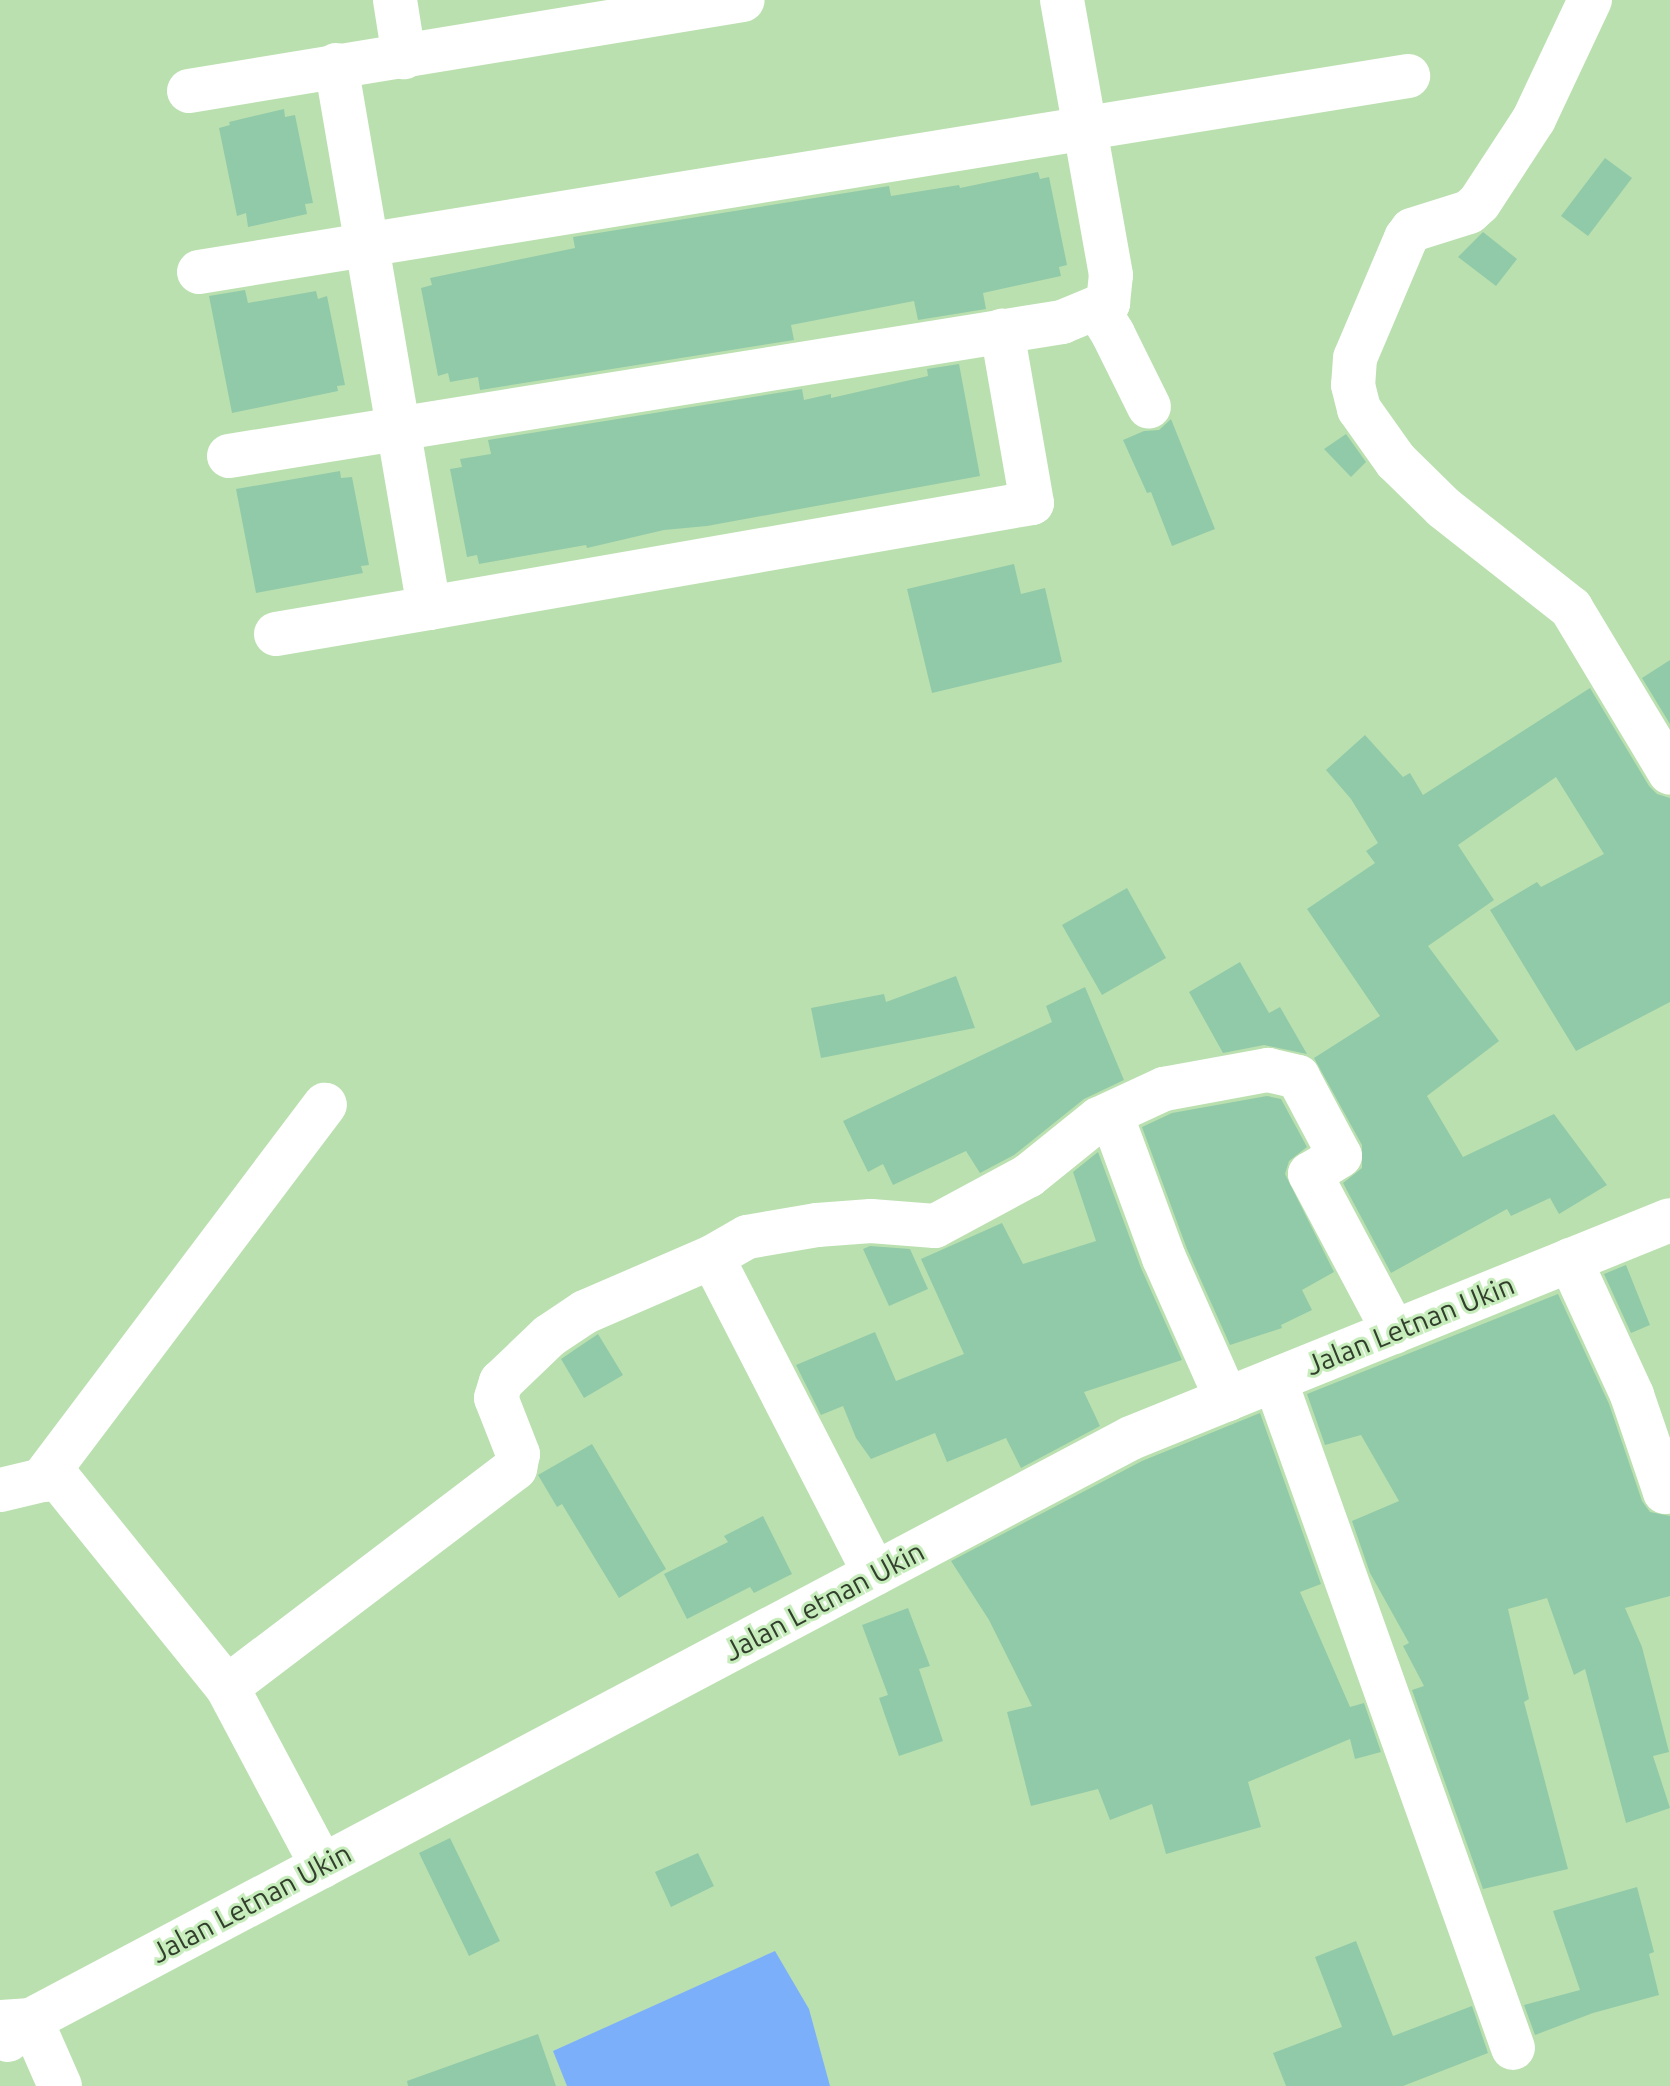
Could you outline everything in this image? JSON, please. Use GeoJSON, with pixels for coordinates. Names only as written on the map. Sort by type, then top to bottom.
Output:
{"type":"FeatureCollection","features":[{"type":"Feature","properties":{"kind":"street"},"geometry":{"type":"LineString","coordinates":[[395,0],[404,57]]}},
{"type":"Feature","properties":{"kind":"street"},"geometry":{"type":"LineString","coordinates":[[189,91],[336,65],[404,57],[586,12],[743,0]]}},
{"type":"Feature","properties":{"kind":"street"},"geometry":{"type":"LineString","coordinates":[[1062,0],[1111,275],[1108,303],[1100,313],[1149,407]]}},
{"type":"Feature","properties":{"kind":"street"},"geometry":{"type":"LineString","coordinates":[[1590,0],[1534,119],[1479,203],[1469,212],[1418,227],[1406,238],[1355,358],[1353,385],[1359,409],[1396,461],[1444,508],[1571,608],[1670,773]]}},
{"type":"Feature","properties":{"kind":"street"},"geometry":{"type":"LineString","coordinates":[[336,65],[429,608]]}},
{"type":"Feature","properties":{"kind":"street"},"geometry":{"type":"LineString","coordinates":[[199,272],[1408,76]]}},
{"type":"Feature","properties":{"kind":"street"},"geometry":{"type":"LineString","coordinates":[[229,456],[1062,322],[1108,303]]}},
{"type":"Feature","properties":{"kind":"street"},"geometry":{"type":"LineString","coordinates":[[276,634],[1032,503],[1002,331]]}},
{"type":"Feature","properties":{"kind":"street"},"geometry":{"type":"LineString","coordinates":[[227,1687],[515,1468],[518,1454],[496,1398],[501,1382],[549,1336],[585,1312],[712,1257],[747,1237],[817,1225],[871,1221],[935,1226],[1028,1176],[1111,1114],[1164,1089],[1268,1070],[1298,1077],[1340,1156],[1310,1174],[1394,1332]]}},
{"type":"Feature","properties":{"kind":"street"},"geometry":{"type":"LineString","coordinates":[[42,1480],[325,1105]]}},
{"type":"Feature","properties":{"kind":"street"},"geometry":{"type":"LineString","coordinates":[[1111,1114],[1148,1218],[1227,1400]]}},
{"type":"Feature","properties":{"kind":"street","name":"Jalan Letnan Ukin"},"geometry":{"type":"LineString","coordinates":[[10,2030],[1131,1438],[1670,1220]]}},
{"type":"Feature","properties":{"kind":"street"},"geometry":{"type":"LineString","coordinates":[[712,1257],[875,1574]]}},
{"type":"Feature","properties":{"kind":"street"},"geometry":{"type":"LineString","coordinates":[[1570,1260],[1632,1395],[1665,1492],[1670,1490]]}},
{"type":"Feature","properties":{"kind":"street"},"geometry":{"type":"LineString","coordinates":[[1275,1380],[1513,2048]]}},
{"type":"Feature","properties":{"kind":"street"},"geometry":{"type":"LineString","coordinates":[[0,1490],[59,1479],[227,1687],[322,1866]]}},
{"type":"Feature","properties":{"kind":"street"},"geometry":{"type":"LineString","coordinates":[[10,2030],[60,2086]]}},
{"type":"Feature","properties":{"kind":"water"},"geometry":{"type":"Polygon","coordinates":[[[775,1951],[809,2009],[830,2086],[567,2086],[553,2051],[775,1951]]]}},
{"type":"Feature","properties":{"kind":"building"},"geometry":{"type":"Polygon","coordinates":[[[284,109],[285,117],[295,115],[313,203],[305,204],[307,214],[248,227],[246,213],[237,216],[219,128],[230,125],[229,122],[284,109]]]}},
{"type":"Feature","properties":{"kind":"building"},"geometry":{"type":"Polygon","coordinates":[[[1605,158],[1632,178],[1588,236],[1561,216],[1605,158]]]}},
{"type":"Feature","properties":{"kind":"building"},"geometry":{"type":"Polygon","coordinates":[[[1038,172],[1040,179],[1049,177],[1067,265],[1059,267],[1061,276],[983,293],[986,309],[918,320],[914,301],[791,325],[794,340],[480,390],[478,377],[450,382],[448,373],[438,376],[421,288],[432,285],[430,278],[575,248],[573,237],[889,186],[891,196],[959,185],[960,188],[1038,172]]]}},
{"type":"Feature","properties":{"kind":"building"},"geometry":{"type":"Polygon","coordinates":[[[1483,232],[1517,259],[1496,286],[1458,257],[1483,232]]]}},
{"type":"Feature","properties":{"kind":"building"},"geometry":{"type":"Polygon","coordinates":[[[245,290],[248,303],[316,291],[318,299],[327,296],[345,385],[337,386],[338,391],[232,413],[209,296],[245,290]]]}},
{"type":"Feature","properties":{"kind":"building"},"geometry":{"type":"Polygon","coordinates":[[[959,364],[980,476],[707,526],[664,530],[587,548],[586,545],[479,564],[477,555],[467,557],[450,469],[462,467],[460,459],[491,454],[488,440],[802,389],[804,400],[831,394],[831,398],[928,376],[927,369],[959,364]]]}},
{"type":"Feature","properties":{"kind":"building"},"geometry":{"type":"Polygon","coordinates":[[[1171,419],[1215,529],[1172,546],[1151,492],[1147,493],[1123,440],[1144,431],[1159,430],[1171,419]]]}},
{"type":"Feature","properties":{"kind":"building"},"geometry":{"type":"Polygon","coordinates":[[[1346,434],[1366,462],[1351,477],[1324,449],[1346,434]]]}},
{"type":"Feature","properties":{"kind":"building"},"geometry":{"type":"Polygon","coordinates":[[[340,471],[341,478],[352,477],[369,565],[361,566],[363,573],[256,593],[236,489],[340,471]]]}},
{"type":"Feature","properties":{"kind":"building"},"geometry":{"type":"Polygon","coordinates":[[[1014,564],[1021,594],[1045,588],[1062,662],[932,693],[907,589],[1014,564]]]}},
{"type":"Feature","properties":{"kind":"building"},"geometry":{"type":"Polygon","coordinates":[[[1670,660],[1670,724],[1642,678],[1670,660]]]}},
{"type":"Feature","properties":{"kind":"building"},"geometry":{"type":"Polygon","coordinates":[[[1590,688],[1649,786],[1657,794],[1670,798],[1670,1002],[1576,1051],[1490,910],[1537,882],[1541,887],[1604,854],[1556,777],[1458,845],[1494,900],[1428,946],[1499,1041],[1427,1096],[1463,1157],[1554,1114],[1607,1185],[1559,1214],[1550,1198],[1511,1216],[1507,1209],[1391,1273],[1343,1183],[1362,1168],[1362,1145],[1314,1058],[1380,1016],[1307,909],[1375,863],[1366,851],[1378,843],[1351,799],[1326,770],[1365,735],[1403,777],[1410,773],[1423,795],[1590,688]]]}},
{"type":"Feature","properties":{"kind":"building"},"geometry":{"type":"Polygon","coordinates":[[[1127,888],[1166,958],[1102,995],[1062,925],[1127,888]]]}},
{"type":"Feature","properties":{"kind":"building"},"geometry":{"type":"Polygon","coordinates":[[[1240,962],[1269,1013],[1280,1007],[1307,1054],[1264,1045],[1223,1053],[1189,992],[1240,962]]]}},
{"type":"Feature","properties":{"kind":"building"},"geometry":{"type":"Polygon","coordinates":[[[956,976],[975,1028],[821,1058],[811,1008],[884,994],[886,1002],[956,976]]]}},
{"type":"Feature","properties":{"kind":"building"},"geometry":{"type":"Polygon","coordinates":[[[1085,987],[1124,1080],[1084,1099],[1014,1155],[980,1173],[966,1151],[893,1185],[883,1164],[868,1172],[843,1121],[1052,1022],[1046,1006],[1085,987]]]}},
{"type":"Feature","properties":{"kind":"building"},"geometry":{"type":"Polygon","coordinates":[[[1267,1096],[1281,1099],[1307,1147],[1289,1161],[1285,1174],[1334,1272],[1302,1290],[1312,1310],[1281,1325],[1282,1328],[1230,1345],[1187,1249],[1142,1127],[1172,1113],[1267,1096]]]}},
{"type":"Feature","properties":{"kind":"building"},"geometry":{"type":"Polygon","coordinates":[[[1098,1152],[1141,1268],[1182,1360],[1084,1392],[1100,1426],[1021,1468],[1006,1438],[947,1462],[935,1433],[871,1459],[856,1438],[843,1406],[821,1415],[796,1365],[875,1332],[896,1381],[964,1354],[921,1259],[1002,1223],[1023,1264],[1096,1241],[1073,1172],[1098,1152]]]}},
{"type":"Feature","properties":{"kind":"building"},"geometry":{"type":"Polygon","coordinates":[[[870,1246],[910,1249],[928,1289],[889,1306],[863,1249],[870,1246]]]}},
{"type":"Feature","properties":{"kind":"building"},"geometry":{"type":"Polygon","coordinates":[[[1626,1265],[1650,1325],[1631,1333],[1604,1274],[1626,1265]]]}},
{"type":"Feature","properties":{"kind":"building"},"geometry":{"type":"Polygon","coordinates":[[[1558,1294],[1609,1404],[1642,1501],[1650,1512],[1670,1516],[1670,1596],[1625,1608],[1642,1647],[1669,1752],[1653,1756],[1670,1808],[1626,1823],[1585,1669],[1574,1675],[1547,1598],[1508,1609],[1529,1699],[1524,1702],[1568,1869],[1483,1889],[1412,1690],[1424,1686],[1403,1646],[1409,1643],[1370,1573],[1352,1521],[1399,1501],[1361,1435],[1325,1445],[1307,1394],[1558,1294]]]}},
{"type":"Feature","properties":{"kind":"building"},"geometry":{"type":"Polygon","coordinates":[[[598,1334],[623,1375],[584,1398],[561,1359],[598,1334]]]}},
{"type":"Feature","properties":{"kind":"building"},"geometry":{"type":"Polygon","coordinates":[[[1260,1413],[1321,1584],[1300,1592],[1350,1707],[1364,1703],[1381,1752],[1355,1759],[1350,1739],[1248,1782],[1261,1827],[1166,1854],[1152,1804],[1110,1820],[1098,1789],[1031,1806],[1007,1712],[1032,1706],[989,1620],[951,1561],[1142,1461],[1260,1413]]]}},
{"type":"Feature","properties":{"kind":"building"},"geometry":{"type":"Polygon","coordinates":[[[592,1444],[666,1569],[619,1598],[562,1504],[557,1507],[538,1475],[592,1444]]]}},
{"type":"Feature","properties":{"kind":"building"},"geometry":{"type":"Polygon","coordinates":[[[763,1516],[792,1574],[754,1593],[750,1587],[687,1619],[664,1574],[728,1542],[724,1536],[763,1516]]]}},
{"type":"Feature","properties":{"kind":"building"},"geometry":{"type":"Polygon","coordinates":[[[908,1608],[930,1666],[919,1669],[943,1741],[899,1756],[879,1698],[888,1695],[862,1625],[908,1608]]]}},
{"type":"Feature","properties":{"kind":"building"},"geometry":{"type":"Polygon","coordinates":[[[450,1838],[500,1941],[469,1956],[419,1853],[450,1838]]]}},
{"type":"Feature","properties":{"kind":"building"},"geometry":{"type":"Polygon","coordinates":[[[698,1853],[714,1886],[671,1907],[655,1872],[698,1853]]]}},
{"type":"Feature","properties":{"kind":"building"},"geometry":{"type":"Polygon","coordinates":[[[1637,1887],[1654,1952],[1649,1954],[1659,1995],[1593,2013],[1535,2035],[1524,2005],[1580,1990],[1553,1911],[1637,1887]]]}},
{"type":"Feature","properties":{"kind":"building"},"geometry":{"type":"Polygon","coordinates":[[[1356,1941],[1393,2036],[1472,2006],[1488,2053],[1403,2086],[1286,2086],[1273,2053],[1342,2027],[1315,1957],[1356,1941]]]}},
{"type":"Feature","properties":{"kind":"building"},"geometry":{"type":"Polygon","coordinates":[[[538,2034],[556,2086],[408,2086],[407,2081],[538,2034]]]}}]}
